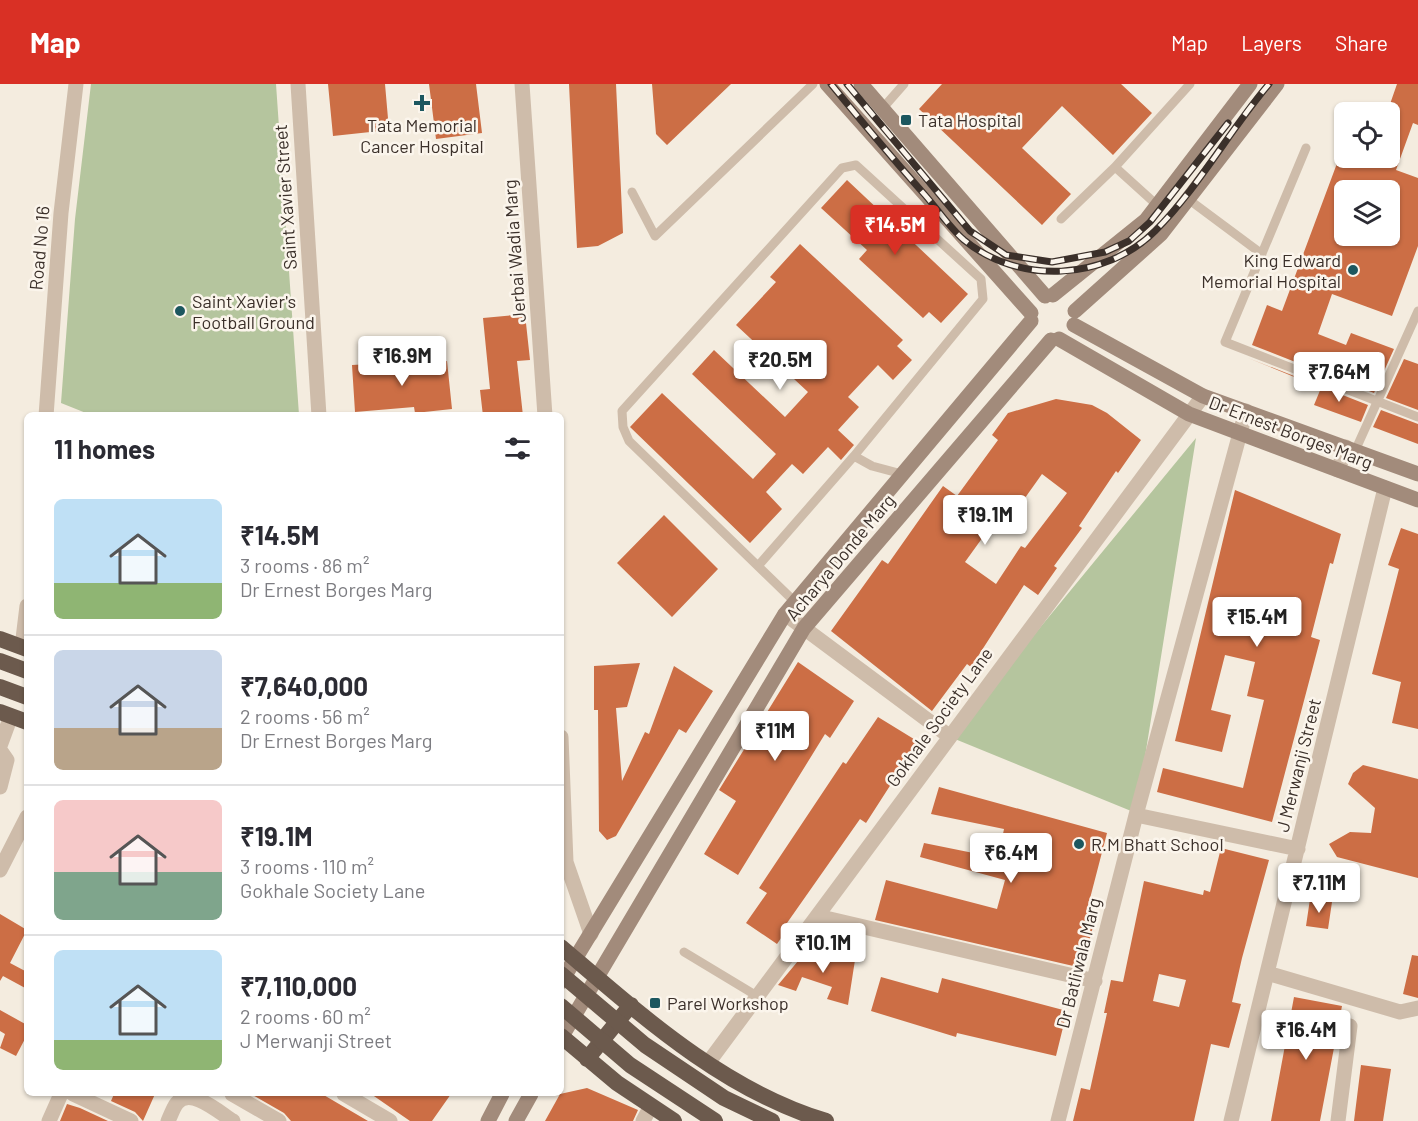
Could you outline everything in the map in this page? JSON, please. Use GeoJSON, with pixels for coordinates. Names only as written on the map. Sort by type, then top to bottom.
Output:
{"type":"FeatureCollection","features":[{"type":"Feature","properties":{"kind":"highway"},"geometry":{"type":"LineString","coordinates":[[0,639],[24,648]]}},
{"type":"Feature","properties":{"kind":"highway"},"geometry":{"type":"LineString","coordinates":[[0,661],[24,670]]}},
{"type":"Feature","properties":{"kind":"highway"},"geometry":{"type":"LineString","coordinates":[[0,687],[24,696]]}},
{"type":"Feature","properties":{"kind":"highway"},"geometry":{"type":"LineString","coordinates":[[5,714],[24,721]]}},
{"type":"Feature","properties":{"kind":"highway"},"geometry":{"type":"LineString","coordinates":[[564,949],[657,1029],[733,1080],[806,1115],[826,1121]]}},
{"type":"Feature","properties":{"kind":"highway"},"geometry":{"type":"LineString","coordinates":[[564,977],[645,1046],[724,1098],[772,1121]]}},
{"type":"Feature","properties":{"kind":"highway"},"geometry":{"type":"LineString","coordinates":[[587,1059],[631,1005]]}},
{"type":"Feature","properties":{"kind":"highway"},"geometry":{"type":"LineString","coordinates":[[564,1009],[630,1065],[715,1121]]}},
{"type":"Feature","properties":{"kind":"highway"},"geometry":{"type":"LineString","coordinates":[[564,1040],[647,1114],[674,1121]]}},
{"type":"Feature","properties":{"kind":"main road"},"geometry":{"type":"LineString","coordinates":[[827,84],[1031,317],[1039,334],[1055,339],[1066,336],[1075,318],[1161,234],[1277,84]]}},
{"type":"Feature","properties":{"kind":"main road"},"geometry":{"type":"LineString","coordinates":[[861,84],[1049,295],[1066,299],[1075,318]]}},
{"type":"Feature","properties":{"kind":"main road"},"geometry":{"type":"LineString","coordinates":[[1031,317],[1039,300],[1049,295],[1146,220],[1250,84]]}},
{"type":"Feature","properties":{"kind":"main road"},"geometry":{"type":"LineString","coordinates":[[1146,220],[1161,234]]}},
{"type":"Feature","properties":{"kind":"main road","name":"Acharya Donde Marg"},"geometry":{"type":"LineString","coordinates":[[564,977],[790,608],[1031,317]]}},
{"type":"Feature","properties":{"kind":"main road","name":"Dr Ernest Borges Marg"},"geometry":{"type":"LineString","coordinates":[[1075,318],[1203,396],[1418,474]]}},
{"type":"Feature","properties":{"kind":"main road","name":"Acharya Donde Marg"},"geometry":{"type":"LineString","coordinates":[[564,1032],[804,627],[1055,339]]}},
{"type":"Feature","properties":{"kind":"main road","name":"Dr Ernest Borges Marg"},"geometry":{"type":"LineString","coordinates":[[1055,339],[1189,414],[1418,500]]}},
{"type":"Feature","properties":{"kind":"main road"},"geometry":{"type":"LineString","coordinates":[[488,1121],[501,1096]]}},
{"type":"Feature","properties":{"kind":"main road"},"geometry":{"type":"LineString","coordinates":[[516,1121],[530,1096]]}},
{"type":"Feature","properties":{"kind":"street","name":"Road No 16"},"geometry":{"type":"LineString","coordinates":[[46,412],[61,213],[76,84]]}},
{"type":"Feature","properties":{"kind":"street","name":"Saint Xavier Street"},"geometry":{"type":"LineString","coordinates":[[298,84],[319,412]]}},
{"type":"Feature","properties":{"kind":"street","name":"Jerbai Wadia Marg"},"geometry":{"type":"LineString","coordinates":[[522,84],[545,412]]}},
{"type":"Feature","properties":{"kind":"street","name":"Gokhale Society Lane"},"geometry":{"type":"LineString","coordinates":[[708,1063],[1203,396]]}},
{"type":"Feature","properties":{"kind":"street","name":"Dr Batliwala Marg"},"geometry":{"type":"LineString","coordinates":[[1058,1121],[1136,814],[1238,433],[1246,411]]}},
{"type":"Feature","properties":{"kind":"street"},"geometry":{"type":"LineString","coordinates":[[1338,470],[1350,449]]}},
{"type":"Feature","properties":{"kind":"street","name":"J Merwanji Street"},"geometry":{"type":"LineString","coordinates":[[1230,1121],[1385,488]]}},
{"type":"Feature","properties":{"kind":"street"},"geometry":{"type":"LineString","coordinates":[[790,608],[804,627],[949,736]]}},
{"type":"Feature","properties":{"kind":"street"},"geometry":{"type":"LineString","coordinates":[[0,746],[5,714]]}},
{"type":"Feature","properties":{"kind":"street"},"geometry":{"type":"LineString","coordinates":[[0,750],[7,760],[0,788]]}},
{"type":"Feature","properties":{"kind":"street"},"geometry":{"type":"LineString","coordinates":[[1136,814],[1298,849]]}},
{"type":"Feature","properties":{"kind":"street"},"geometry":{"type":"LineString","coordinates":[[0,870],[24,823]]}},
{"type":"Feature","properties":{"kind":"street"},"geometry":{"type":"LineString","coordinates":[[564,870],[591,934]]}},
{"type":"Feature","properties":{"kind":"street"},"geometry":{"type":"LineString","coordinates":[[817,916],[1095,981]]}},
{"type":"Feature","properties":{"kind":"street"},"geometry":{"type":"LineString","coordinates":[[1267,973],[1400,1012],[1418,1008]]}},
{"type":"Feature","properties":{"kind":"street"},"geometry":{"type":"LineString","coordinates":[[1338,1121],[1350,1026]]}},
{"type":"Feature","properties":{"kind":"street"},"geometry":{"type":"LineString","coordinates":[[49,1121],[60,1096]]}},
{"type":"Feature","properties":{"kind":"street"},"geometry":{"type":"LineString","coordinates":[[77,1096],[131,1121]]}},
{"type":"Feature","properties":{"kind":"street"},"geometry":{"type":"LineString","coordinates":[[235,1096],[279,1121]]}},
{"type":"Feature","properties":{"kind":"street"},"geometry":{"type":"LineString","coordinates":[[347,1096],[390,1121]]}},
{"type":"Feature","properties":{"kind":"street"},"geometry":{"type":"LineString","coordinates":[[168,1121],[177,1102],[184,1098],[194,1097],[233,1121]]}},
{"type":"Feature","properties":{"kind":"lane"},"geometry":{"type":"LineString","coordinates":[[633,192],[655,236],[813,84]]}},
{"type":"Feature","properties":{"kind":"lane"},"geometry":{"type":"LineString","coordinates":[[882,109],[904,84]]}},
{"type":"Feature","properties":{"kind":"lane"},"geometry":{"type":"LineString","coordinates":[[1061,219],[1115,167],[1190,84]]}},
{"type":"Feature","properties":{"kind":"lane"},"geometry":{"type":"LineString","coordinates":[[1306,148],[1225,342],[1418,417]]}},
{"type":"Feature","properties":{"kind":"lane"},"geometry":{"type":"LineString","coordinates":[[758,566],[854,456],[983,299],[981,279],[855,165],[842,168],[622,411],[623,427],[629,441],[758,566],[790,608]]}},
{"type":"Feature","properties":{"kind":"lane"},"geometry":{"type":"LineString","coordinates":[[1115,167],[1157,205]]}},
{"type":"Feature","properties":{"kind":"lane"},"geometry":{"type":"LineString","coordinates":[[1188,199],[1262,254]]}},
{"type":"Feature","properties":{"kind":"lane"},"geometry":{"type":"LineString","coordinates":[[1350,449],[1380,401],[1418,311]]}},
{"type":"Feature","properties":{"kind":"lane"},"geometry":{"type":"LineString","coordinates":[[854,456],[872,466],[902,474]]}},
{"type":"Feature","properties":{"kind":"lane"},"geometry":{"type":"LineString","coordinates":[[684,952],[757,996]]}},
{"type":"Feature","properties":{"kind":"green space","name":"Saint Xavier's Football Ground"},"geometry":{"type":"Polygon","coordinates":[[[91,84],[276,84],[299,412],[84,412],[61,403],[75,219],[91,84]]]}},
{"type":"Feature","properties":{"kind":"green space"},"geometry":{"type":"Polygon","coordinates":[[[1196,438],[1136,813],[950,737],[1196,438]]]}},
{"type":"Feature","properties":{"kind":"building"},"geometry":{"type":"Polygon","coordinates":[[[328,84],[385,84],[389,130],[333,136],[328,84]]]}},
{"type":"Feature","properties":{"kind":"building"},"geometry":{"type":"Polygon","coordinates":[[[429,84],[476,84],[482,133],[436,139],[429,84]]]}},
{"type":"Feature","properties":{"kind":"building"},"geometry":{"type":"Polygon","coordinates":[[[569,84],[616,84],[623,233],[598,246],[577,248],[569,84]]]}},
{"type":"Feature","properties":{"kind":"building"},"geometry":{"type":"Polygon","coordinates":[[[652,84],[731,84],[667,145],[656,134],[652,84]]]}},
{"type":"Feature","properties":{"kind":"building"},"geometry":{"type":"Polygon","coordinates":[[[942,84],[1121,84],[1152,113],[1113,155],[1062,106],[1022,148],[1071,194],[1042,225],[919,109],[942,84]]]}},
{"type":"Feature","properties":{"kind":"building","name":"King Edward Memorial Hospital"},"geometry":{"type":"Polygon","coordinates":[[[1397,84],[1418,84],[1418,125],[1413,123],[1400,159],[1400,102],[1391,102],[1397,84]]]}},
{"type":"Feature","properties":{"kind":"building","name":"King Edward Memorial Hospital"},"geometry":{"type":"Polygon","coordinates":[[[1335,168],[1397,168],[1396,170],[1418,178],[1418,246],[1392,316],[1332,294],[1318,334],[1346,345],[1351,333],[1394,349],[1374,393],[1252,345],[1267,305],[1282,311],[1335,168]]]}},
{"type":"Feature","properties":{"kind":"building"},"geometry":{"type":"Polygon","coordinates":[[[847,180],[968,294],[941,323],[929,312],[923,318],[859,259],[867,250],[821,208],[847,180]]]}},
{"type":"Feature","properties":{"kind":"building"},"geometry":{"type":"Polygon","coordinates":[[[800,244],[903,340],[897,346],[912,360],[893,380],[878,365],[848,397],[859,407],[838,430],[854,445],[841,460],[828,447],[803,474],[792,464],[766,492],[782,509],[750,543],[630,427],[662,393],[753,479],[776,454],[692,374],[714,350],[785,417],[808,392],[736,325],[776,282],[770,277],[800,244]]]}},
{"type":"Feature","properties":{"kind":"building"},"geometry":{"type":"Polygon","coordinates":[[[525,314],[530,360],[517,361],[523,412],[483,412],[480,390],[490,389],[483,318],[525,314]]]}},
{"type":"Feature","properties":{"kind":"building"},"geometry":{"type":"Polygon","coordinates":[[[1248,358],[1368,405],[1361,422],[1314,405],[1321,388],[1248,358]]]}},
{"type":"Feature","properties":{"kind":"building"},"geometry":{"type":"Polygon","coordinates":[[[1404,359],[1418,364],[1418,410],[1386,398],[1404,359]]]}},
{"type":"Feature","properties":{"kind":"building"},"geometry":{"type":"Polygon","coordinates":[[[447,361],[452,409],[415,412],[414,407],[355,412],[352,365],[390,363],[390,366],[447,361]]]}},
{"type":"Feature","properties":{"kind":"building"},"geometry":{"type":"Polygon","coordinates":[[[1056,399],[1092,405],[1107,413],[1141,440],[1118,473],[1116,471],[1079,526],[1082,528],[1054,566],[1057,568],[1038,595],[1024,585],[971,667],[967,664],[932,711],[831,631],[882,560],[888,564],[943,486],[957,496],[998,440],[992,435],[1008,413],[1056,399]],[[1042,474],[1015,512],[1006,505],[965,562],[996,584],[1021,546],[1025,548],[1067,493],[1042,474]]]}},
{"type":"Feature","properties":{"kind":"building"},"geometry":{"type":"Polygon","coordinates":[[[1381,410],[1418,424],[1418,444],[1373,427],[1381,410]]]}},
{"type":"Feature","properties":{"kind":"building"},"geometry":{"type":"Polygon","coordinates":[[[1235,490],[1341,534],[1333,564],[1330,563],[1311,637],[1320,640],[1272,822],[1157,792],[1163,768],[1243,788],[1264,700],[1247,696],[1255,662],[1225,655],[1211,710],[1231,715],[1222,752],[1175,741],[1235,490]]]}},
{"type":"Feature","properties":{"kind":"building"},"geometry":{"type":"Polygon","coordinates":[[[664,515],[718,569],[672,617],[617,563],[664,515]]]}},
{"type":"Feature","properties":{"kind":"building"},"geometry":{"type":"Polygon","coordinates":[[[1401,528],[1418,534],[1418,729],[1392,723],[1401,682],[1372,674],[1399,569],[1388,565],[1401,528]]]}},
{"type":"Feature","properties":{"kind":"building"},"geometry":{"type":"Polygon","coordinates":[[[798,662],[854,701],[830,738],[825,734],[738,875],[704,854],[736,801],[719,790],[798,662]]]}},
{"type":"Feature","properties":{"kind":"building"},"geometry":{"type":"Polygon","coordinates":[[[640,663],[627,707],[616,708],[622,781],[645,732],[649,734],[674,666],[713,691],[686,733],[679,729],[616,836],[607,840],[599,831],[598,710],[594,710],[594,666],[640,663]]]}},
{"type":"Feature","properties":{"kind":"building"},"geometry":{"type":"Polygon","coordinates":[[[878,717],[922,744],[899,781],[895,778],[866,823],[860,819],[787,923],[790,925],[777,944],[746,923],[767,893],[759,888],[843,762],[846,764],[878,717]]]}},
{"type":"Feature","properties":{"kind":"building"},"geometry":{"type":"Polygon","coordinates":[[[1363,765],[1418,779],[1418,878],[1337,857],[1329,844],[1350,832],[1371,833],[1375,808],[1348,784],[1353,773],[1363,765]]]}},
{"type":"Feature","properties":{"kind":"building"},"geometry":{"type":"Polygon","coordinates":[[[939,787],[1107,833],[1087,910],[1097,912],[1082,968],[875,920],[886,880],[997,909],[1005,880],[920,857],[924,843],[998,858],[1004,829],[931,814],[939,787]]]}},
{"type":"Feature","properties":{"kind":"building"},"geometry":{"type":"Polygon","coordinates":[[[1221,848],[1269,860],[1232,1002],[1241,1004],[1229,1048],[1211,1044],[1194,1121],[1073,1121],[1081,1088],[1090,1090],[1107,1013],[1104,1013],[1111,980],[1123,982],[1144,881],[1203,895],[1204,890],[1210,892],[1221,848]],[[1159,974],[1153,1001],[1179,1007],[1186,980],[1159,974]]]}},
{"type":"Feature","properties":{"kind":"building"},"geometry":{"type":"Polygon","coordinates":[[[1310,899],[1332,902],[1328,929],[1306,926],[1310,899]]]}},
{"type":"Feature","properties":{"kind":"building"},"geometry":{"type":"Polygon","coordinates":[[[0,914],[24,928],[24,936],[10,963],[24,970],[24,987],[3,976],[0,981],[0,914]]]}},
{"type":"Feature","properties":{"kind":"building"},"geometry":{"type":"Polygon","coordinates":[[[813,943],[817,945],[814,952],[855,960],[848,1005],[827,999],[832,987],[802,977],[796,991],[778,985],[813,943]]]}},
{"type":"Feature","properties":{"kind":"building"},"geometry":{"type":"Polygon","coordinates":[[[1412,955],[1418,956],[1418,998],[1403,994],[1412,955]]]}},
{"type":"Feature","properties":{"kind":"building"},"geometry":{"type":"Polygon","coordinates":[[[881,977],[938,993],[942,978],[1067,1011],[1056,1056],[957,1033],[956,1037],[871,1011],[881,977]]]}},
{"type":"Feature","properties":{"kind":"building"},"geometry":{"type":"Polygon","coordinates":[[[1294,997],[1342,1006],[1320,1121],[1271,1121],[1294,997]]]}},
{"type":"Feature","properties":{"kind":"building"},"geometry":{"type":"Polygon","coordinates":[[[0,1010],[24,1023],[24,1041],[16,1056],[0,1048],[5,1034],[0,1031],[0,1010]]]}},
{"type":"Feature","properties":{"kind":"building"},"geometry":{"type":"Polygon","coordinates":[[[1361,1065],[1391,1069],[1383,1121],[1354,1121],[1361,1065]]]}},
{"type":"Feature","properties":{"kind":"building"},"geometry":{"type":"Polygon","coordinates":[[[587,1088],[638,1110],[633,1121],[545,1121],[559,1096],[564,1096],[564,1093],[587,1088]]]}},
{"type":"Feature","properties":{"kind":"building"},"geometry":{"type":"Polygon","coordinates":[[[113,1096],[154,1096],[143,1121],[135,1112],[111,1101],[113,1096]]]}},
{"type":"Feature","properties":{"kind":"building"},"geometry":{"type":"Polygon","coordinates":[[[254,1096],[325,1096],[368,1121],[291,1121],[284,1113],[254,1096]]]}},
{"type":"Feature","properties":{"kind":"building"},"geometry":{"type":"Polygon","coordinates":[[[374,1096],[450,1096],[432,1121],[410,1121],[374,1096]]]}},
{"type":"Feature","properties":{"kind":"building"},"geometry":{"type":"Polygon","coordinates":[[[67,1104],[80,1108],[108,1121],[60,1121],[67,1104]]]}},
{"type":"Feature","properties":{"kind":"railway"},"geometry":{"type":"LineString","coordinates":[[831,84],[964,240],[986,255],[1010,265],[1035,270],[1061,271],[1087,268],[1112,260],[1135,248],[1155,231],[1200,178],[1269,84]]}},
{"type":"Feature","properties":{"kind":"railway"},"geometry":{"type":"LineString","coordinates":[[847,84],[970,231],[1006,255],[1052,262],[1105,252],[1129,241],[1150,222],[1228,123]]}},
{"type":"Feature","properties":{"kind":"place","name":"Tata Memorial Cancer Hospital"},"geometry":{"type":"Point","coordinates":[422,103]}},
{"type":"Feature","properties":{"kind":"place","name":"Tata Hospital"},"geometry":{"type":"Point","coordinates":[906,120]}},
{"type":"Feature","properties":{"kind":"place","name":"King Edward Memorial Hospital"},"geometry":{"type":"Point","coordinates":[1353,270]}},
{"type":"Feature","properties":{"kind":"place","name":"Saint Xavier's Football Ground"},"geometry":{"type":"Point","coordinates":[180,311]}},
{"type":"Feature","properties":{"kind":"place","name":"R.M Bhatt School"},"geometry":{"type":"Point","coordinates":[1079,844]}},
{"type":"Feature","properties":{"kind":"place","name":"Parel Workshop"},"geometry":{"type":"Point","coordinates":[655,1003]}}]}
